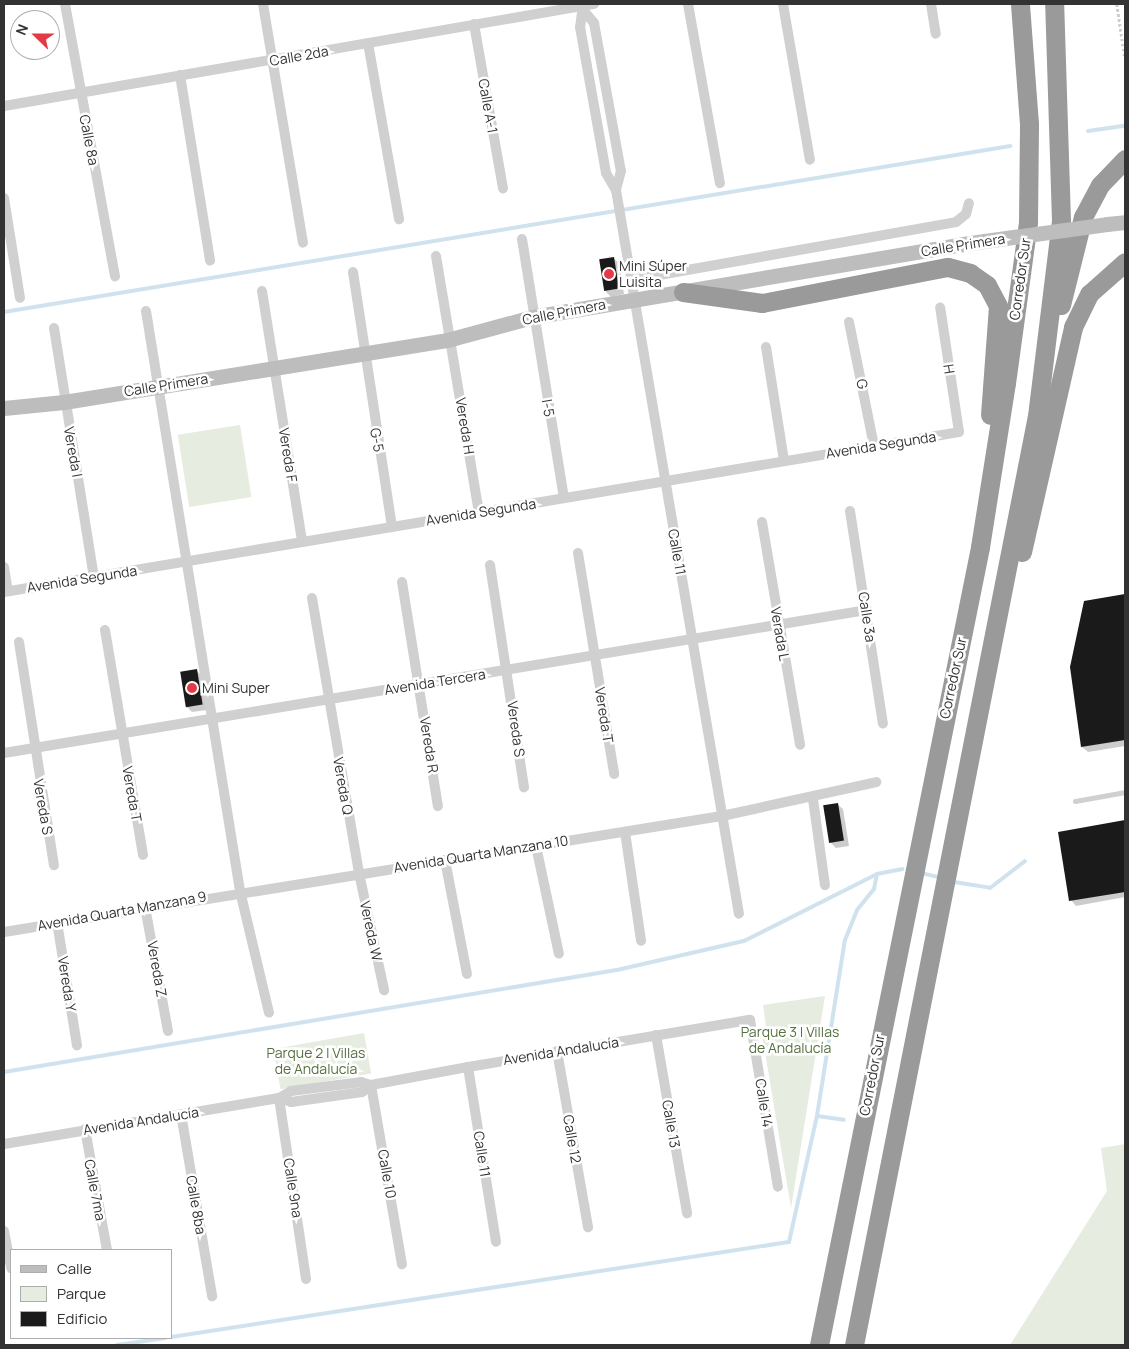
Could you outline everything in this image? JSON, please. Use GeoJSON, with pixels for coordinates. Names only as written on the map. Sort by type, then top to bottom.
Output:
{"type":"FeatureCollection","features":[{"type":"Feature","properties":{"kind":"highway","name":"Corredor Sur"},"geometry":{"type":"LineString","coordinates":[[819,1345],[980,547],[1028,222],[1029,124],[1020,4]]}},
{"type":"Feature","properties":{"kind":"highway"},"geometry":{"type":"LineString","coordinates":[[1037,416],[1061,221],[1054,4]]}},
{"type":"Feature","properties":{"kind":"highway"},"geometry":{"type":"LineString","coordinates":[[854,1345],[1037,416],[1083,217],[1100,185],[1125,159]]}},
{"type":"Feature","properties":{"kind":"highway"},"geometry":{"type":"LineString","coordinates":[[986,681],[1033,511],[1073,327],[1089,294],[1125,262]]}},
{"type":"Feature","properties":{"kind":"highway"},"geometry":{"type":"LineString","coordinates":[[683,292],[762,303],[948,267],[980,278],[998,306],[998,330],[980,547]]}},
{"type":"Feature","properties":{"kind":"street","name":"Calle 8a"},"geometry":{"type":"LineString","coordinates":[[65,4],[115,276]]}},
{"type":"Feature","properties":{"kind":"street"},"geometry":{"type":"LineString","coordinates":[[263,4],[303,243]]}},
{"type":"Feature","properties":{"kind":"street"},"geometry":{"type":"LineString","coordinates":[[688,4],[720,183]]}},
{"type":"Feature","properties":{"kind":"street"},"geometry":{"type":"LineString","coordinates":[[783,4],[810,160]]}},
{"type":"Feature","properties":{"kind":"street"},"geometry":{"type":"LineString","coordinates":[[931,4],[936,34]]}},
{"type":"Feature","properties":{"kind":"street","name":"Calle 2da"},"geometry":{"type":"LineString","coordinates":[[4,106],[180,74],[272,61],[474,24],[586,6]]}},
{"type":"Feature","properties":{"kind":"street","name":"Calle 11"},"geometry":{"type":"LineString","coordinates":[[586,6],[594,23],[621,171],[617,195],[620,216],[738,914]]}},
{"type":"Feature","properties":{"kind":"street","name":"Calle 11"},"geometry":{"type":"LineString","coordinates":[[586,6],[580,27],[606,173],[617,195]]}},
{"type":"Feature","properties":{"kind":"street","name":"Calle A-1"},"geometry":{"type":"LineString","coordinates":[[474,24],[503,188]]}},
{"type":"Feature","properties":{"kind":"street"},"geometry":{"type":"LineString","coordinates":[[368,43],[399,220]]}},
{"type":"Feature","properties":{"kind":"street"},"geometry":{"type":"LineString","coordinates":[[180,74],[210,261]]}},
{"type":"Feature","properties":{"kind":"street"},"geometry":{"type":"LineString","coordinates":[[595,104],[608,102]]}},
{"type":"Feature","properties":{"kind":"street"},"geometry":{"type":"LineString","coordinates":[[4,198],[20,298]]}},
{"type":"Feature","properties":{"kind":"street","name":"Calle Primera"},"geometry":{"type":"LineString","coordinates":[[631,280],[956,222],[966,214],[969,203]]}},
{"type":"Feature","properties":{"kind":"street","name":"Calle Primera"},"geometry":{"type":"LineString","coordinates":[[4,408],[64,402],[451,339],[532,317],[963,244],[1125,222]]}},
{"type":"Feature","properties":{"kind":"street","name":"I-5"},"geometry":{"type":"LineString","coordinates":[[522,239],[532,317],[564,498]]}},
{"type":"Feature","properties":{"kind":"street","name":"Vereda H"},"geometry":{"type":"LineString","coordinates":[[436,256],[479,512]]}},
{"type":"Feature","properties":{"kind":"street","name":"G-5"},"geometry":{"type":"LineString","coordinates":[[353,272],[362,353],[392,527]]}},
{"type":"Feature","properties":{"kind":"street","name":"Vereda F"},"geometry":{"type":"LineString","coordinates":[[262,291],[302,542]]}},
{"type":"Feature","properties":{"kind":"street","name":"H"},"geometry":{"type":"LineString","coordinates":[[940,307],[959,432]]}},
{"type":"Feature","properties":{"kind":"street"},"geometry":{"type":"LineString","coordinates":[[146,311],[186,562],[215,718],[240,891],[269,1012]]}},
{"type":"Feature","properties":{"kind":"street","name":"G"},"geometry":{"type":"LineString","coordinates":[[849,322],[874,446]]}},
{"type":"Feature","properties":{"kind":"street","name":"Vereda I"},"geometry":{"type":"LineString","coordinates":[[54,328],[64,402],[94,577]]}},
{"type":"Feature","properties":{"kind":"street"},"geometry":{"type":"LineString","coordinates":[[766,347],[784,461]]}},
{"type":"Feature","properties":{"kind":"street","name":"Avenida Segunda"},"geometry":{"type":"LineString","coordinates":[[6,592],[959,432]]}},
{"type":"Feature","properties":{"kind":"street","name":"Calle 3a"},"geometry":{"type":"LineString","coordinates":[[850,511],[867,610],[882,723]]}},
{"type":"Feature","properties":{"kind":"street","name":"Verada L"},"geometry":{"type":"LineString","coordinates":[[762,522],[778,625],[800,745]]}},
{"type":"Feature","properties":{"kind":"street","name":"Vereda T"},"geometry":{"type":"LineString","coordinates":[[578,553],[614,774]]}},
{"type":"Feature","properties":{"kind":"street","name":"Vereda S"},"geometry":{"type":"LineString","coordinates":[[490,565],[524,787]]}},
{"type":"Feature","properties":{"kind":"street"},"geometry":{"type":"LineString","coordinates":[[4,567],[6,592]]}},
{"type":"Feature","properties":{"kind":"street","name":"Vereda R"},"geometry":{"type":"LineString","coordinates":[[402,582],[438,806]]}},
{"type":"Feature","properties":{"kind":"street","name":"Vereda Q"},"geometry":{"type":"LineString","coordinates":[[312,598],[359,873]]}},
{"type":"Feature","properties":{"kind":"street","name":"Avenida Tercera"},"geometry":{"type":"LineString","coordinates":[[4,753],[867,610]]}},
{"type":"Feature","properties":{"kind":"street","name":"Vereda T"},"geometry":{"type":"LineString","coordinates":[[105,630],[142,855]]}},
{"type":"Feature","properties":{"kind":"street","name":"Vereda S"},"geometry":{"type":"LineString","coordinates":[[19,642],[33,748],[54,865]]}},
{"type":"Feature","properties":{"kind":"street","name":"Avenida Quarta Manzana 10"},"geometry":{"type":"LineString","coordinates":[[240,891],[722,816],[813,799],[876,782]]}},
{"type":"Feature","properties":{"kind":"street"},"geometry":{"type":"LineString","coordinates":[[813,799],[825,885]]}},
{"type":"Feature","properties":{"kind":"street"},"geometry":{"type":"LineString","coordinates":[[625,832],[640,941]]}},
{"type":"Feature","properties":{"kind":"street"},"geometry":{"type":"LineString","coordinates":[[536,846],[559,954]]}},
{"type":"Feature","properties":{"kind":"street"},"geometry":{"type":"LineString","coordinates":[[445,860],[467,974]]}},
{"type":"Feature","properties":{"kind":"street","name":"Vereda W"},"geometry":{"type":"LineString","coordinates":[[359,873],[384,990]]}},
{"type":"Feature","properties":{"kind":"street","name":"Avenida Quarta Manzana 9"},"geometry":{"type":"LineString","coordinates":[[4,932],[240,891]]}},
{"type":"Feature","properties":{"kind":"street","name":"Vereda Z"},"geometry":{"type":"LineString","coordinates":[[146,907],[168,1031]]}},
{"type":"Feature","properties":{"kind":"street","name":"Vereda Y"},"geometry":{"type":"LineString","coordinates":[[57,922],[77,1045]]}},
{"type":"Feature","properties":{"kind":"street","name":"Avenida Andalucía"},"geometry":{"type":"LineString","coordinates":[[4,1144],[279,1098],[300,1101],[362,1092],[371,1085],[468,1067],[750,1020]]}},
{"type":"Feature","properties":{"kind":"street","name":"Calle 14"},"geometry":{"type":"LineString","coordinates":[[750,1020],[778,1187]]}},
{"type":"Feature","properties":{"kind":"street","name":"Calle 13"},"geometry":{"type":"LineString","coordinates":[[656,1035],[687,1213]]}},
{"type":"Feature","properties":{"kind":"street","name":"Calle 12"},"geometry":{"type":"LineString","coordinates":[[557,1051],[588,1227]]}},
{"type":"Feature","properties":{"kind":"street","name":"Calle 11"},"geometry":{"type":"LineString","coordinates":[[468,1067],[496,1242]]}},
{"type":"Feature","properties":{"kind":"street","name":"Calle 10"},"geometry":{"type":"LineString","coordinates":[[371,1085],[402,1264]]}},
{"type":"Feature","properties":{"kind":"street","name":"Calle 9na"},"geometry":{"type":"LineString","coordinates":[[279,1098],[306,1279]]}},
{"type":"Feature","properties":{"kind":"street","name":"Calle 8ba"},"geometry":{"type":"LineString","coordinates":[[181,1114],[212,1296]]}},
{"type":"Feature","properties":{"kind":"street","name":"Calle 7ma"},"geometry":{"type":"LineString","coordinates":[[85,1129],[107,1249]]}},
{"type":"Feature","properties":{"kind":"street"},"geometry":{"type":"LineString","coordinates":[[4,1232],[10,1263]]}},
{"type":"Feature","properties":{"kind":"lane"},"geometry":{"type":"LineString","coordinates":[[1075,801],[1125,792]]}},
{"type":"Feature","properties":{"kind":"path"},"geometry":{"type":"LineString","coordinates":[[1117,4],[1125,58]]}},
{"type":"Feature","properties":{"kind":"green space"},"geometry":{"type":"Polygon","coordinates":[[[240,425],[251,497],[189,507],[178,435],[240,425]]]}},
{"type":"Feature","properties":{"kind":"green space","name":"Parque 3 | Villas de Andalucía"},"geometry":{"type":"Polygon","coordinates":[[[825,996],[791,1208],[761,1028],[766,1026],[763,1005],[825,996]]]}},
{"type":"Feature","properties":{"kind":"green space","name":"Parque 2 | Villas de Andalucía"},"geometry":{"type":"Polygon","coordinates":[[[364,1033],[371,1073],[281,1089],[273,1049],[364,1033]]]}},
{"type":"Feature","properties":{"kind":"green space"},"geometry":{"type":"Polygon","coordinates":[[[1125,1144],[1125,1345],[1010,1345],[1107,1191],[1101,1148],[1125,1144]]]}},
{"type":"Feature","properties":{"kind":"building","name":"Mini Súper Luisita"},"geometry":{"type":"Polygon","coordinates":[[[614,257],[619,289],[604,291],[599,259],[614,257]]]}},
{"type":"Feature","properties":{"kind":"building"},"geometry":{"type":"Polygon","coordinates":[[[1125,594],[1125,740],[1081,747],[1070,667],[1084,601],[1125,594]]]}},
{"type":"Feature","properties":{"kind":"building","name":"Mini Super"},"geometry":{"type":"Polygon","coordinates":[[[197,669],[203,705],[186,707],[180,672],[197,669]]]}},
{"type":"Feature","properties":{"kind":"building"},"geometry":{"type":"Polygon","coordinates":[[[838,803],[844,841],[829,843],[823,805],[838,803]]]}},
{"type":"Feature","properties":{"kind":"building"},"geometry":{"type":"Polygon","coordinates":[[[1125,820],[1125,892],[1069,901],[1058,832],[1125,820]]]}},
{"type":"Feature","properties":{"kind":"waterway"},"geometry":{"type":"LineString","coordinates":[[1088,131],[1125,126]]}},
{"type":"Feature","properties":{"kind":"waterway"},"geometry":{"type":"LineString","coordinates":[[4,312],[1010,146]]}},
{"type":"Feature","properties":{"kind":"waterway"},"geometry":{"type":"LineString","coordinates":[[954,882],[990,888],[1025,861]]}},
{"type":"Feature","properties":{"kind":"waterway"},"geometry":{"type":"LineString","coordinates":[[4,1072],[617,970],[744,941],[877,874],[903,869]]}},
{"type":"Feature","properties":{"kind":"waterway"},"geometry":{"type":"LineString","coordinates":[[921,873],[938,877]]}},
{"type":"Feature","properties":{"kind":"waterway"},"geometry":{"type":"LineString","coordinates":[[817,1116],[845,940],[857,910],[874,889],[877,874]]}},
{"type":"Feature","properties":{"kind":"waterway"},"geometry":{"type":"LineString","coordinates":[[172,1337],[789,1242],[817,1116],[844,1120]]}},
{"type":"Feature","properties":{"kind":"waterway"},"geometry":{"type":"LineString","coordinates":[[117,1345],[159,1339]]}},
{"type":"Feature","properties":{"kind":"place","name":"Mini Súper Luisita"},"geometry":{"type":"Point","coordinates":[609,274]}},
{"type":"Feature","properties":{"kind":"place","name":"Mini Super"},"geometry":{"type":"Point","coordinates":[192,688]}}]}
